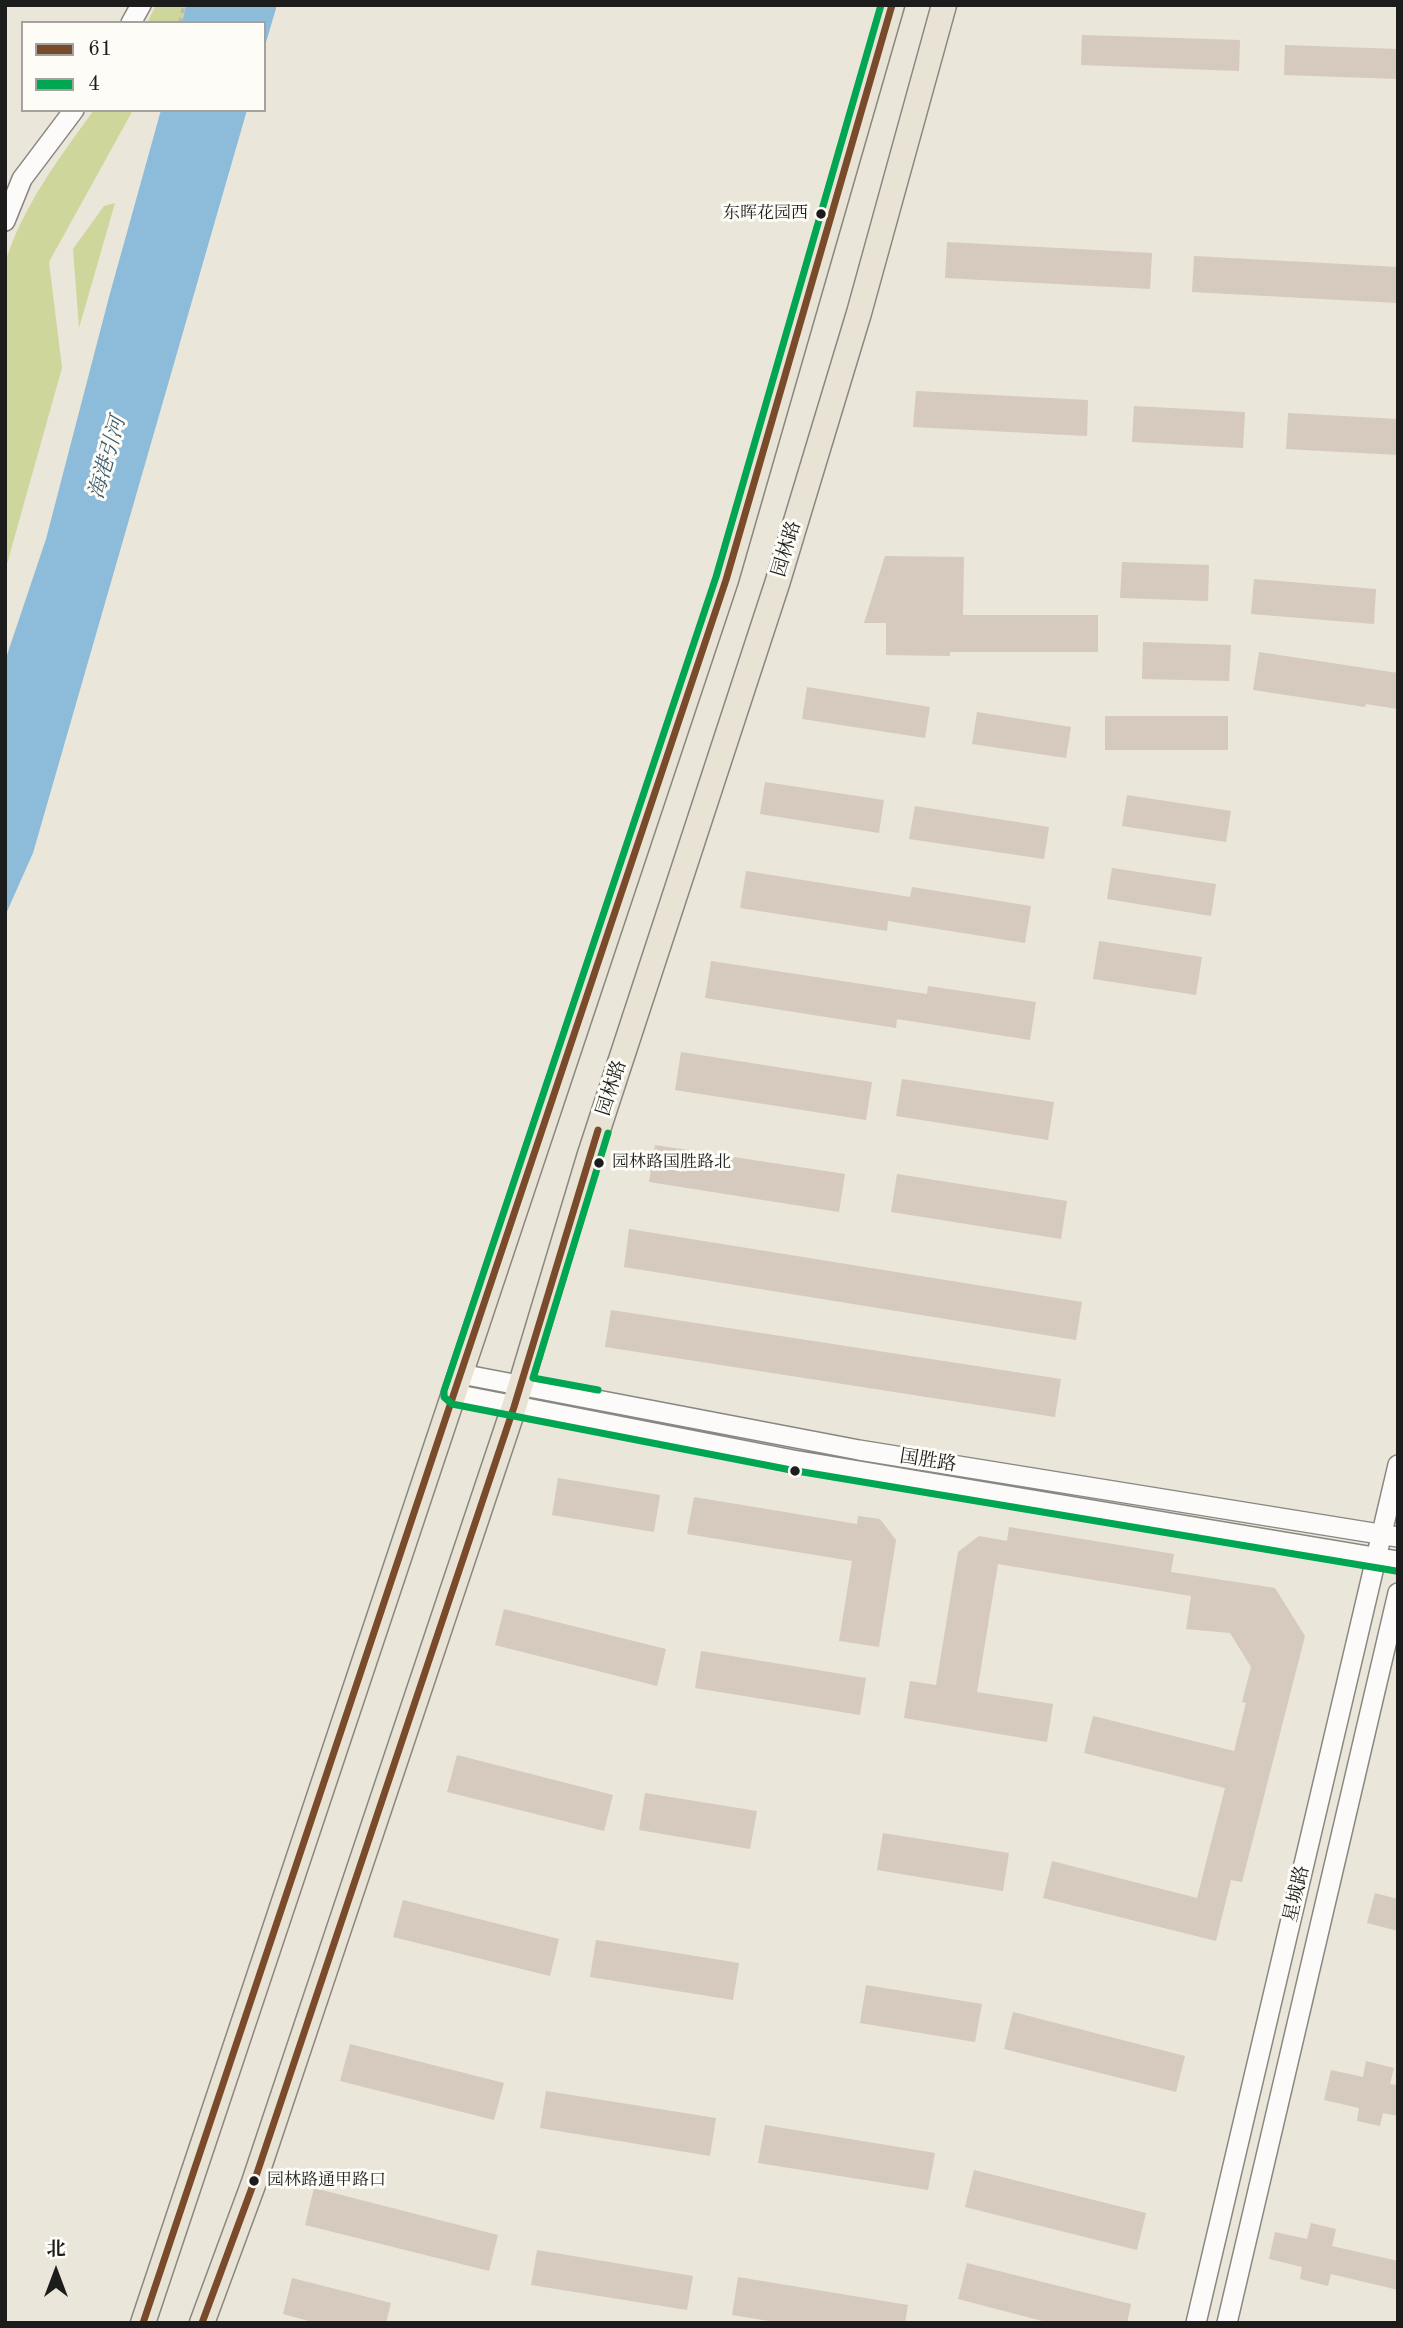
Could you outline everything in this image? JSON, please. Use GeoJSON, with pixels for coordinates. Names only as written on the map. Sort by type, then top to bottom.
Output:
{"type":"FeatureCollection","features":[{"type":"Feature","properties":{"kind":"main road"},"geometry":{"type":"LineString","coordinates":[[143,2323],[726,580],[892,5]]}},
{"type":"Feature","properties":{"kind":"main road","name":"园林路"},"geometry":{"type":"LineString","coordinates":[[202,2323],[253,2185],[517,1397],[595,1141],[777,584],[859,313],[944,5]]}},
{"type":"Feature","properties":{"kind":"street"},"geometry":{"type":"LineString","coordinates":[[132,21],[141,5]]}},
{"type":"Feature","properties":{"kind":"street"},"geometry":{"type":"LineString","coordinates":[[5,221],[22,179],[72,112]]}},
{"type":"Feature","properties":{"kind":"street","name":"国胜路"},"geometry":{"type":"LineString","coordinates":[[458,1384],[793,1460],[1398,1561]]}},
{"type":"Feature","properties":{"kind":"street","name":"国胜路"},"geometry":{"type":"LineString","coordinates":[[517,1397],[1389,1536]]}},
{"type":"Feature","properties":{"kind":"street","name":"星城路"},"geometry":{"type":"LineString","coordinates":[[1196,2323],[1376,1558],[1389,1536],[1398,1465]]}},
{"type":"Feature","properties":{"kind":"street","name":"星城路"},"geometry":{"type":"LineString","coordinates":[[1227,2323],[1398,1593]]}},
{"type":"Feature","properties":{"kind":"green space"},"geometry":{"type":"Polygon","coordinates":[[[156,5],[186,5],[182,21],[148,21],[156,5]]]}},
{"type":"Feature","properties":{"kind":"green space"},"geometry":{"type":"Polygon","coordinates":[[[93,112],[132,112],[49,262],[62,368],[5,571],[5,263],[32,202],[55,164],[93,112]]]}},
{"type":"Feature","properties":{"kind":"green space"},"geometry":{"type":"Polygon","coordinates":[[[115,203],[79,328],[73,249],[104,206],[115,203]]]}},
{"type":"Feature","properties":{"kind":"water"},"geometry":{"type":"Polygon","coordinates":[[[186,5],[277,5],[266,42],[266,21],[182,21],[186,5]]]}},
{"type":"Feature","properties":{"kind":"water","name":"海港引河"},"geometry":{"type":"Polygon","coordinates":[[[160,112],[246,112],[33,853],[5,916],[5,661],[46,539],[160,112]]]}},
{"type":"Feature","properties":{"kind":"building"},"geometry":{"type":"Polygon","coordinates":[[[1082,35],[1240,40],[1239,71],[1081,65],[1082,35]]]}},
{"type":"Feature","properties":{"kind":"building"},"geometry":{"type":"Polygon","coordinates":[[[1285,45],[1398,49],[1398,79],[1284,75],[1285,45]]]}},
{"type":"Feature","properties":{"kind":"building"},"geometry":{"type":"Polygon","coordinates":[[[947,242],[1152,253],[1150,289],[945,278],[947,242]]]}},
{"type":"Feature","properties":{"kind":"building"},"geometry":{"type":"Polygon","coordinates":[[[1194,256],[1398,267],[1397,303],[1192,292],[1194,256]]]}},
{"type":"Feature","properties":{"kind":"building"},"geometry":{"type":"Polygon","coordinates":[[[916,391],[1088,400],[1087,436],[913,427],[916,391]]]}},
{"type":"Feature","properties":{"kind":"building"},"geometry":{"type":"Polygon","coordinates":[[[1134,406],[1245,412],[1243,448],[1132,442],[1134,406]]]}},
{"type":"Feature","properties":{"kind":"building"},"geometry":{"type":"Polygon","coordinates":[[[1288,413],[1398,419],[1398,455],[1286,449],[1288,413]]]}},
{"type":"Feature","properties":{"kind":"building"},"geometry":{"type":"Polygon","coordinates":[[[885,556],[964,557],[963,615],[1098,615],[1098,652],[886,655],[886,623],[864,623],[885,556]]]}},
{"type":"Feature","properties":{"kind":"building"},"geometry":{"type":"Polygon","coordinates":[[[1122,562],[1209,565],[1208,601],[1120,598],[1122,562]]]}},
{"type":"Feature","properties":{"kind":"building"},"geometry":{"type":"Polygon","coordinates":[[[1254,579],[1376,589],[1374,624],[1251,614],[1254,579]]]}},
{"type":"Feature","properties":{"kind":"building"},"geometry":{"type":"Polygon","coordinates":[[[1143,642],[1231,645],[1229,681],[1142,679],[1143,642]]]}},
{"type":"Feature","properties":{"kind":"building"},"geometry":{"type":"Polygon","coordinates":[[[1259,652],[1398,673],[1398,709],[1366,704],[1365,707],[1253,690],[1259,652]]]}},
{"type":"Feature","properties":{"kind":"building"},"geometry":{"type":"Polygon","coordinates":[[[807,687],[930,707],[925,738],[802,719],[807,687]]]}},
{"type":"Feature","properties":{"kind":"building"},"geometry":{"type":"Polygon","coordinates":[[[977,712],[1071,727],[1066,758],[972,744],[977,712]]]}},
{"type":"Feature","properties":{"kind":"building"},"geometry":{"type":"Polygon","coordinates":[[[1105,716],[1228,716],[1228,750],[1105,750],[1105,716]]]}},
{"type":"Feature","properties":{"kind":"building"},"geometry":{"type":"Polygon","coordinates":[[[765,782],[884,800],[879,833],[760,814],[765,782]]]}},
{"type":"Feature","properties":{"kind":"building"},"geometry":{"type":"Polygon","coordinates":[[[1127,795],[1231,811],[1226,842],[1122,826],[1127,795]]]}},
{"type":"Feature","properties":{"kind":"building"},"geometry":{"type":"Polygon","coordinates":[[[915,806],[1049,827],[1044,859],[909,839],[915,806]]]}},
{"type":"Feature","properties":{"kind":"building"},"geometry":{"type":"Polygon","coordinates":[[[1112,868],[1216,884],[1211,916],[1107,899],[1112,868]]]}},
{"type":"Feature","properties":{"kind":"building"},"geometry":{"type":"Polygon","coordinates":[[[746,871],[910,897],[912,887],[1031,906],[1025,943],[888,921],[887,931],[740,908],[746,871]]]}},
{"type":"Feature","properties":{"kind":"building"},"geometry":{"type":"Polygon","coordinates":[[[1099,941],[1202,957],[1196,995],[1093,979],[1099,941]]]}},
{"type":"Feature","properties":{"kind":"building"},"geometry":{"type":"Polygon","coordinates":[[[711,961],[927,994],[928,986],[1036,1002],[1030,1040],[897,1019],[896,1028],[705,998],[711,961]]]}},
{"type":"Feature","properties":{"kind":"building"},"geometry":{"type":"Polygon","coordinates":[[[681,1052],[872,1082],[866,1120],[675,1090],[681,1052]]]}},
{"type":"Feature","properties":{"kind":"building"},"geometry":{"type":"Polygon","coordinates":[[[902,1079],[1054,1102],[1048,1140],[896,1116],[902,1079]]]}},
{"type":"Feature","properties":{"kind":"building"},"geometry":{"type":"Polygon","coordinates":[[[655,1145],[845,1174],[839,1212],[649,1182],[655,1145]]]}},
{"type":"Feature","properties":{"kind":"building"},"geometry":{"type":"Polygon","coordinates":[[[897,1174],[1067,1201],[1061,1239],[891,1212],[897,1174]]]}},
{"type":"Feature","properties":{"kind":"building"},"geometry":{"type":"Polygon","coordinates":[[[629,1229],[1082,1302],[1076,1340],[624,1267],[629,1229]]]}},
{"type":"Feature","properties":{"kind":"building"},"geometry":{"type":"Polygon","coordinates":[[[611,1310],[1061,1379],[1055,1417],[605,1347],[611,1310]]]}},
{"type":"Feature","properties":{"kind":"building"},"geometry":{"type":"Polygon","coordinates":[[[558,1478],[660,1495],[654,1532],[552,1515],[558,1478]]]}},
{"type":"Feature","properties":{"kind":"building"},"geometry":{"type":"Polygon","coordinates":[[[694,1497],[857,1524],[858,1516],[880,1519],[896,1540],[879,1647],[839,1641],[852,1561],[687,1534],[694,1497]]]}},
{"type":"Feature","properties":{"kind":"building"},"geometry":{"type":"Polygon","coordinates":[[[1009,1527],[1174,1554],[1171,1572],[1275,1588],[1305,1636],[1242,1882],[1231,1880],[1216,1941],[1043,1898],[1052,1861],[1197,1898],[1225,1788],[1084,1753],[1093,1716],[1234,1751],[1246,1703],[1242,1702],[1251,1667],[1230,1633],[1186,1629],[1191,1596],[998,1564],[977,1692],[1053,1704],[1047,1742],[904,1718],[910,1681],[936,1685],[958,1552],[979,1536],[1007,1541],[1009,1527]]]}},
{"type":"Feature","properties":{"kind":"building"},"geometry":{"type":"Polygon","coordinates":[[[504,1609],[666,1649],[657,1686],[495,1645],[504,1609]]]}},
{"type":"Feature","properties":{"kind":"building"},"geometry":{"type":"Polygon","coordinates":[[[701,1651],[866,1678],[860,1715],[695,1688],[701,1651]]]}},
{"type":"Feature","properties":{"kind":"building"},"geometry":{"type":"Polygon","coordinates":[[[457,1755],[613,1795],[604,1831],[447,1792],[457,1755]]]}},
{"type":"Feature","properties":{"kind":"building"},"geometry":{"type":"Polygon","coordinates":[[[645,1793],[757,1811],[750,1849],[639,1830],[645,1793]]]}},
{"type":"Feature","properties":{"kind":"building"},"geometry":{"type":"Polygon","coordinates":[[[883,1833],[1009,1853],[1003,1891],[877,1870],[883,1833]]]}},
{"type":"Feature","properties":{"kind":"building"},"geometry":{"type":"Polygon","coordinates":[[[1375,1893],[1398,1899],[1398,1931],[1367,1923],[1375,1893]]]}},
{"type":"Feature","properties":{"kind":"building"},"geometry":{"type":"Polygon","coordinates":[[[403,1900],[559,1939],[550,1976],[393,1937],[403,1900]]]}},
{"type":"Feature","properties":{"kind":"building"},"geometry":{"type":"Polygon","coordinates":[[[596,1940],[739,1963],[733,2000],[590,1977],[596,1940]]]}},
{"type":"Feature","properties":{"kind":"building"},"geometry":{"type":"Polygon","coordinates":[[[866,1985],[982,2004],[975,2042],[860,2023],[866,1985]]]}},
{"type":"Feature","properties":{"kind":"building"},"geometry":{"type":"Polygon","coordinates":[[[1013,2012],[1185,2056],[1176,2092],[1004,2049],[1013,2012]]]}},
{"type":"Feature","properties":{"kind":"building"},"geometry":{"type":"Polygon","coordinates":[[[350,2044],[504,2083],[494,2120],[340,2081],[350,2044]]]}},
{"type":"Feature","properties":{"kind":"building"},"geometry":{"type":"Polygon","coordinates":[[[1366,2061],[1394,2068],[1390,2084],[1398,2085],[1398,2116],[1383,2113],[1380,2126],[1357,2121],[1359,2108],[1324,2100],[1331,2070],[1363,2077],[1366,2061]]]}},
{"type":"Feature","properties":{"kind":"building"},"geometry":{"type":"Polygon","coordinates":[[[546,2091],[716,2118],[710,2156],[540,2128],[546,2091]]]}},
{"type":"Feature","properties":{"kind":"building"},"geometry":{"type":"Polygon","coordinates":[[[765,2125],[935,2153],[928,2190],[758,2163],[765,2125]]]}},
{"type":"Feature","properties":{"kind":"building"},"geometry":{"type":"Polygon","coordinates":[[[974,2170],[1146,2213],[1137,2250],[965,2207],[974,2170]]]}},
{"type":"Feature","properties":{"kind":"building"},"geometry":{"type":"Polygon","coordinates":[[[314,2188],[498,2235],[489,2271],[305,2225],[314,2188]]]}},
{"type":"Feature","properties":{"kind":"building"},"geometry":{"type":"Polygon","coordinates":[[[1311,2223],[1336,2229],[1332,2246],[1398,2261],[1398,2290],[1331,2274],[1328,2286],[1300,2279],[1302,2267],[1269,2259],[1275,2232],[1307,2239],[1311,2223]]]}},
{"type":"Feature","properties":{"kind":"building"},"geometry":{"type":"Polygon","coordinates":[[[537,2250],[693,2276],[687,2310],[531,2285],[537,2250]]]}},
{"type":"Feature","properties":{"kind":"building"},"geometry":{"type":"Polygon","coordinates":[[[967,2263],[1131,2304],[1127,2323],[1050,2323],[958,2299],[967,2263]]]}},
{"type":"Feature","properties":{"kind":"building"},"geometry":{"type":"Polygon","coordinates":[[[738,2277],[908,2305],[905,2323],[781,2323],[732,2315],[738,2277]]]}},
{"type":"Feature","properties":{"kind":"building"},"geometry":{"type":"Polygon","coordinates":[[[292,2278],[391,2303],[386,2323],[316,2323],[283,2314],[292,2278]]]}},
{"type":"Feature","properties":{"kind":"transit line","name":"4"},"geometry":{"type":"LineString","coordinates":[[881,5],[716,577],[444,1397],[452,1404],[791,1470],[1396,1571]]}},
{"type":"Feature","properties":{"kind":"transit line","name":"61"},"geometry":{"type":"LineString","coordinates":[[143,2323],[726,580],[892,5]]}},
{"type":"Feature","properties":{"kind":"transit line","name":"61"},"geometry":{"type":"LineString","coordinates":[[202,2323],[253,2185],[514,1407],[598,1130]]}},
{"type":"Feature","properties":{"kind":"transit line","name":"4"},"geometry":{"type":"LineString","coordinates":[[598,1390],[533,1378],[608,1133]]}},
{"type":"Feature","properties":{"kind":"place","name":"东晖花园西"},"geometry":{"type":"Point","coordinates":[821,214]}},
{"type":"Feature","properties":{"kind":"place","name":"园林路国胜路北"},"geometry":{"type":"Point","coordinates":[599,1163]}},
{"type":"Feature","properties":{"kind":"place","name":"园林路通甲路口"},"geometry":{"type":"Point","coordinates":[254,2181]}}]}
